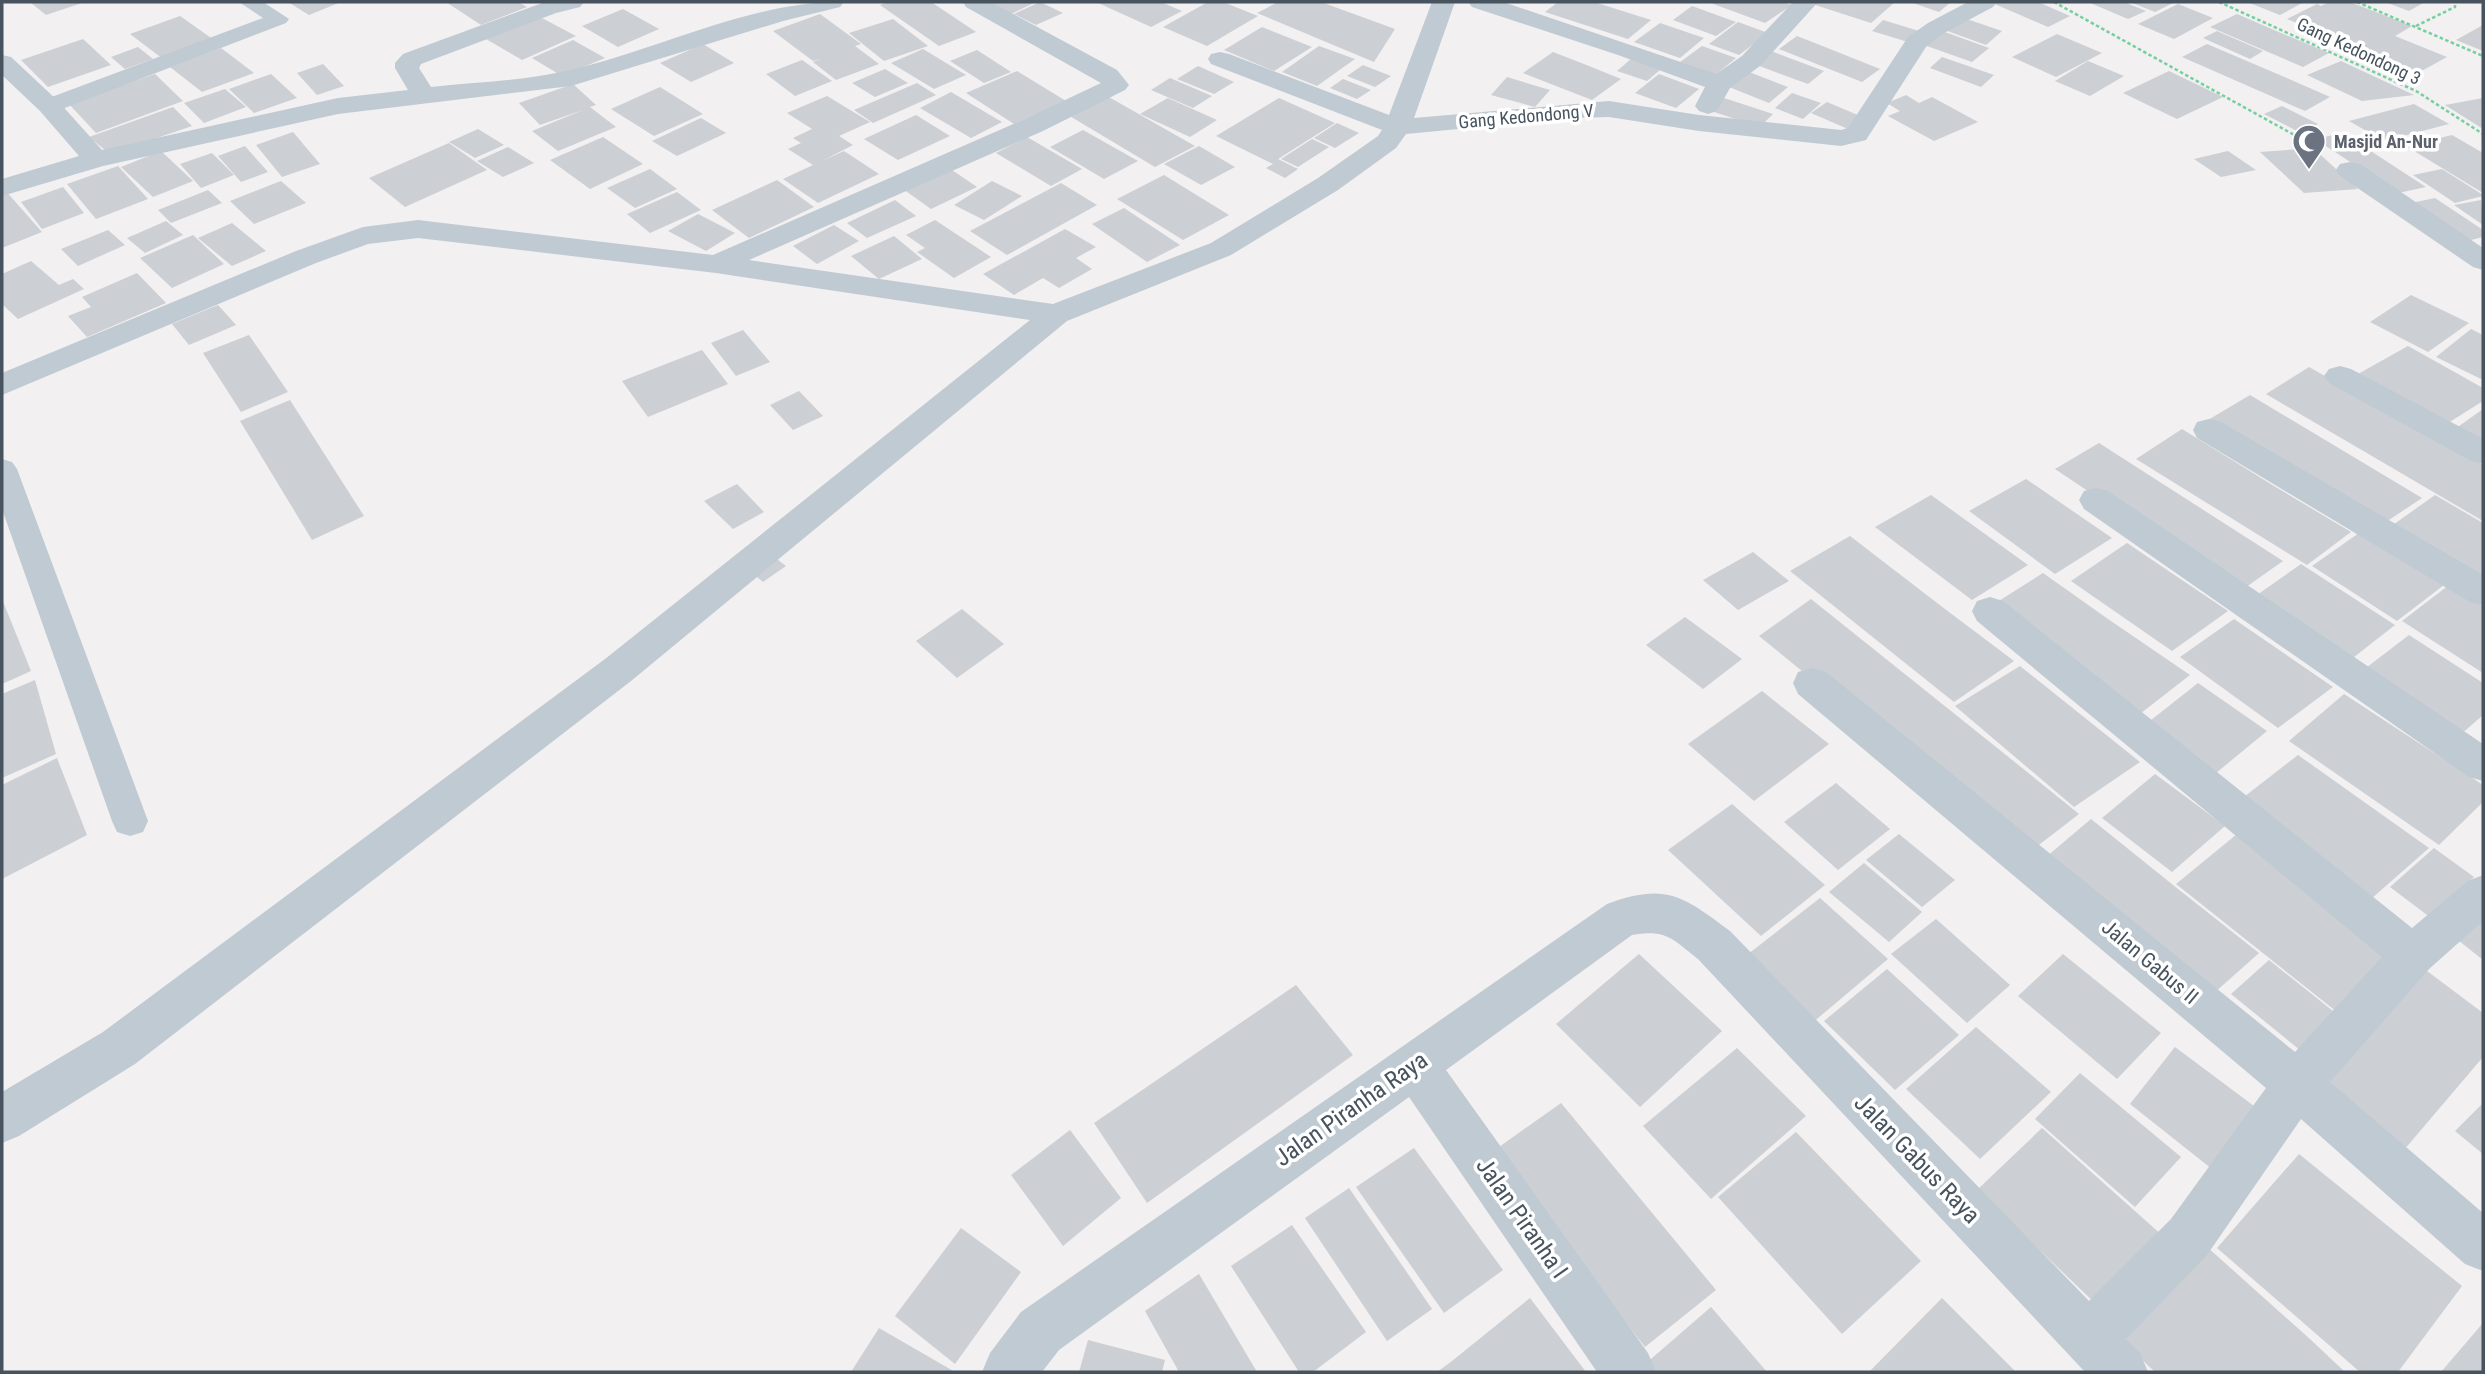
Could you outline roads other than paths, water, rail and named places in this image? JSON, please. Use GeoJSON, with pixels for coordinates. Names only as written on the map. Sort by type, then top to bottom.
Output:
{"type":"FeatureCollection","features":[{"type":"Feature","properties":{"kind":"street"},"geometry":{"type":"LineString","coordinates":[[424,96],[407,68],[407,63],[412,59],[548,8],[572,2]]}},
{"type":"Feature","properties":{"kind":"street"},"geometry":{"type":"LineString","coordinates":[[732,2],[776,15]]}},
{"type":"Feature","properties":{"kind":"street"},"geometry":{"type":"LineString","coordinates":[[2,188],[96,159],[338,106],[571,78],[776,15],[832,2]]}},
{"type":"Feature","properties":{"kind":"street"},"geometry":{"type":"LineString","coordinates":[[716,264],[1034,125],[1116,85],[1108,75],[974,2]]}},
{"type":"Feature","properties":{"kind":"street"},"geometry":{"type":"LineString","coordinates":[[2,1119],[119,1048],[618,670],[1056,314],[1221,249],[1328,184],[1387,142],[1398,127],[1443,2]]}},
{"type":"Feature","properties":{"kind":"street"},"geometry":{"type":"LineString","coordinates":[[1480,2],[1719,84]]}},
{"type":"Feature","properties":{"kind":"street"},"geometry":{"type":"LineString","coordinates":[[1699,123],[1719,84],[1751,61],[1806,2]]}},
{"type":"Feature","properties":{"kind":"street","name":"Gang Kedondong V"},"geometry":{"type":"LineString","coordinates":[[1398,127],[1609,109],[1699,123],[1841,138],[1852,136],[1857,134],[1917,42],[1936,28],[1986,2]]}},
{"type":"Feature","properties":{"kind":"street"},"geometry":{"type":"LineString","coordinates":[[1220,59],[1398,127]]}},
{"type":"Feature","properties":{"kind":"street"},"geometry":{"type":"LineString","coordinates":[[2,61],[49,106],[96,159]]}},
{"type":"Feature","properties":{"kind":"street"},"geometry":{"type":"LineString","coordinates":[[2350,170],[2483,261]]}},
{"type":"Feature","properties":{"kind":"street"},"geometry":{"type":"LineString","coordinates":[[2,385],[363,236],[418,229],[716,264],[1056,314]]}},
{"type":"Feature","properties":{"kind":"street"},"geometry":{"type":"LineString","coordinates":[[2340,376],[2483,453]]}},
{"type":"Feature","properties":{"kind":"street"},"geometry":{"type":"LineString","coordinates":[[2209,430],[2483,592]]}},
{"type":"Feature","properties":{"kind":"street"},"geometry":{"type":"LineString","coordinates":[[2096,500],[2483,765]]}},
{"type":"Feature","properties":{"kind":"street"},"geometry":{"type":"LineString","coordinates":[[1990,611],[2413,955]]}},
{"type":"Feature","properties":{"kind":"street","name":"Jalan Gabus II"},"geometry":{"type":"LineString","coordinates":[[1812,683],[2297,1084],[2483,1246]]}},
{"type":"Feature","properties":{"kind":"street"},"geometry":{"type":"LineString","coordinates":[[2105,1356],[2297,1084],[2413,955],[2483,894]]}},
{"type":"Feature","properties":{"kind":"street","name":"Jalan Piranha Raya"},"geometry":{"type":"LineString","coordinates":[[1009,1372],[1040,1331],[1622,918],[1643,914],[1673,914],[1714,945]]}},
{"type":"Feature","properties":{"kind":"street","name":"Jalan Gabus Raya"},"geometry":{"type":"LineString","coordinates":[[1714,945],[2105,1356]]}},
{"type":"Feature","properties":{"kind":"street","name":"Jalan Piranha I"},"geometry":{"type":"LineString","coordinates":[[1414,1065],[1629,1372]]}},
{"type":"Feature","properties":{"kind":"lane"},"geometry":{"type":"LineString","coordinates":[[49,106],[279,19],[249,2]]}},
{"type":"Feature","properties":{"kind":"lane"},"geometry":{"type":"LineString","coordinates":[[2,469],[130,821]]}},
{"type":"Feature","properties":{"kind":"place","name":"Masjid An-Nur"},"geometry":{"type":"Point","coordinates":[2309,171]}}]}
